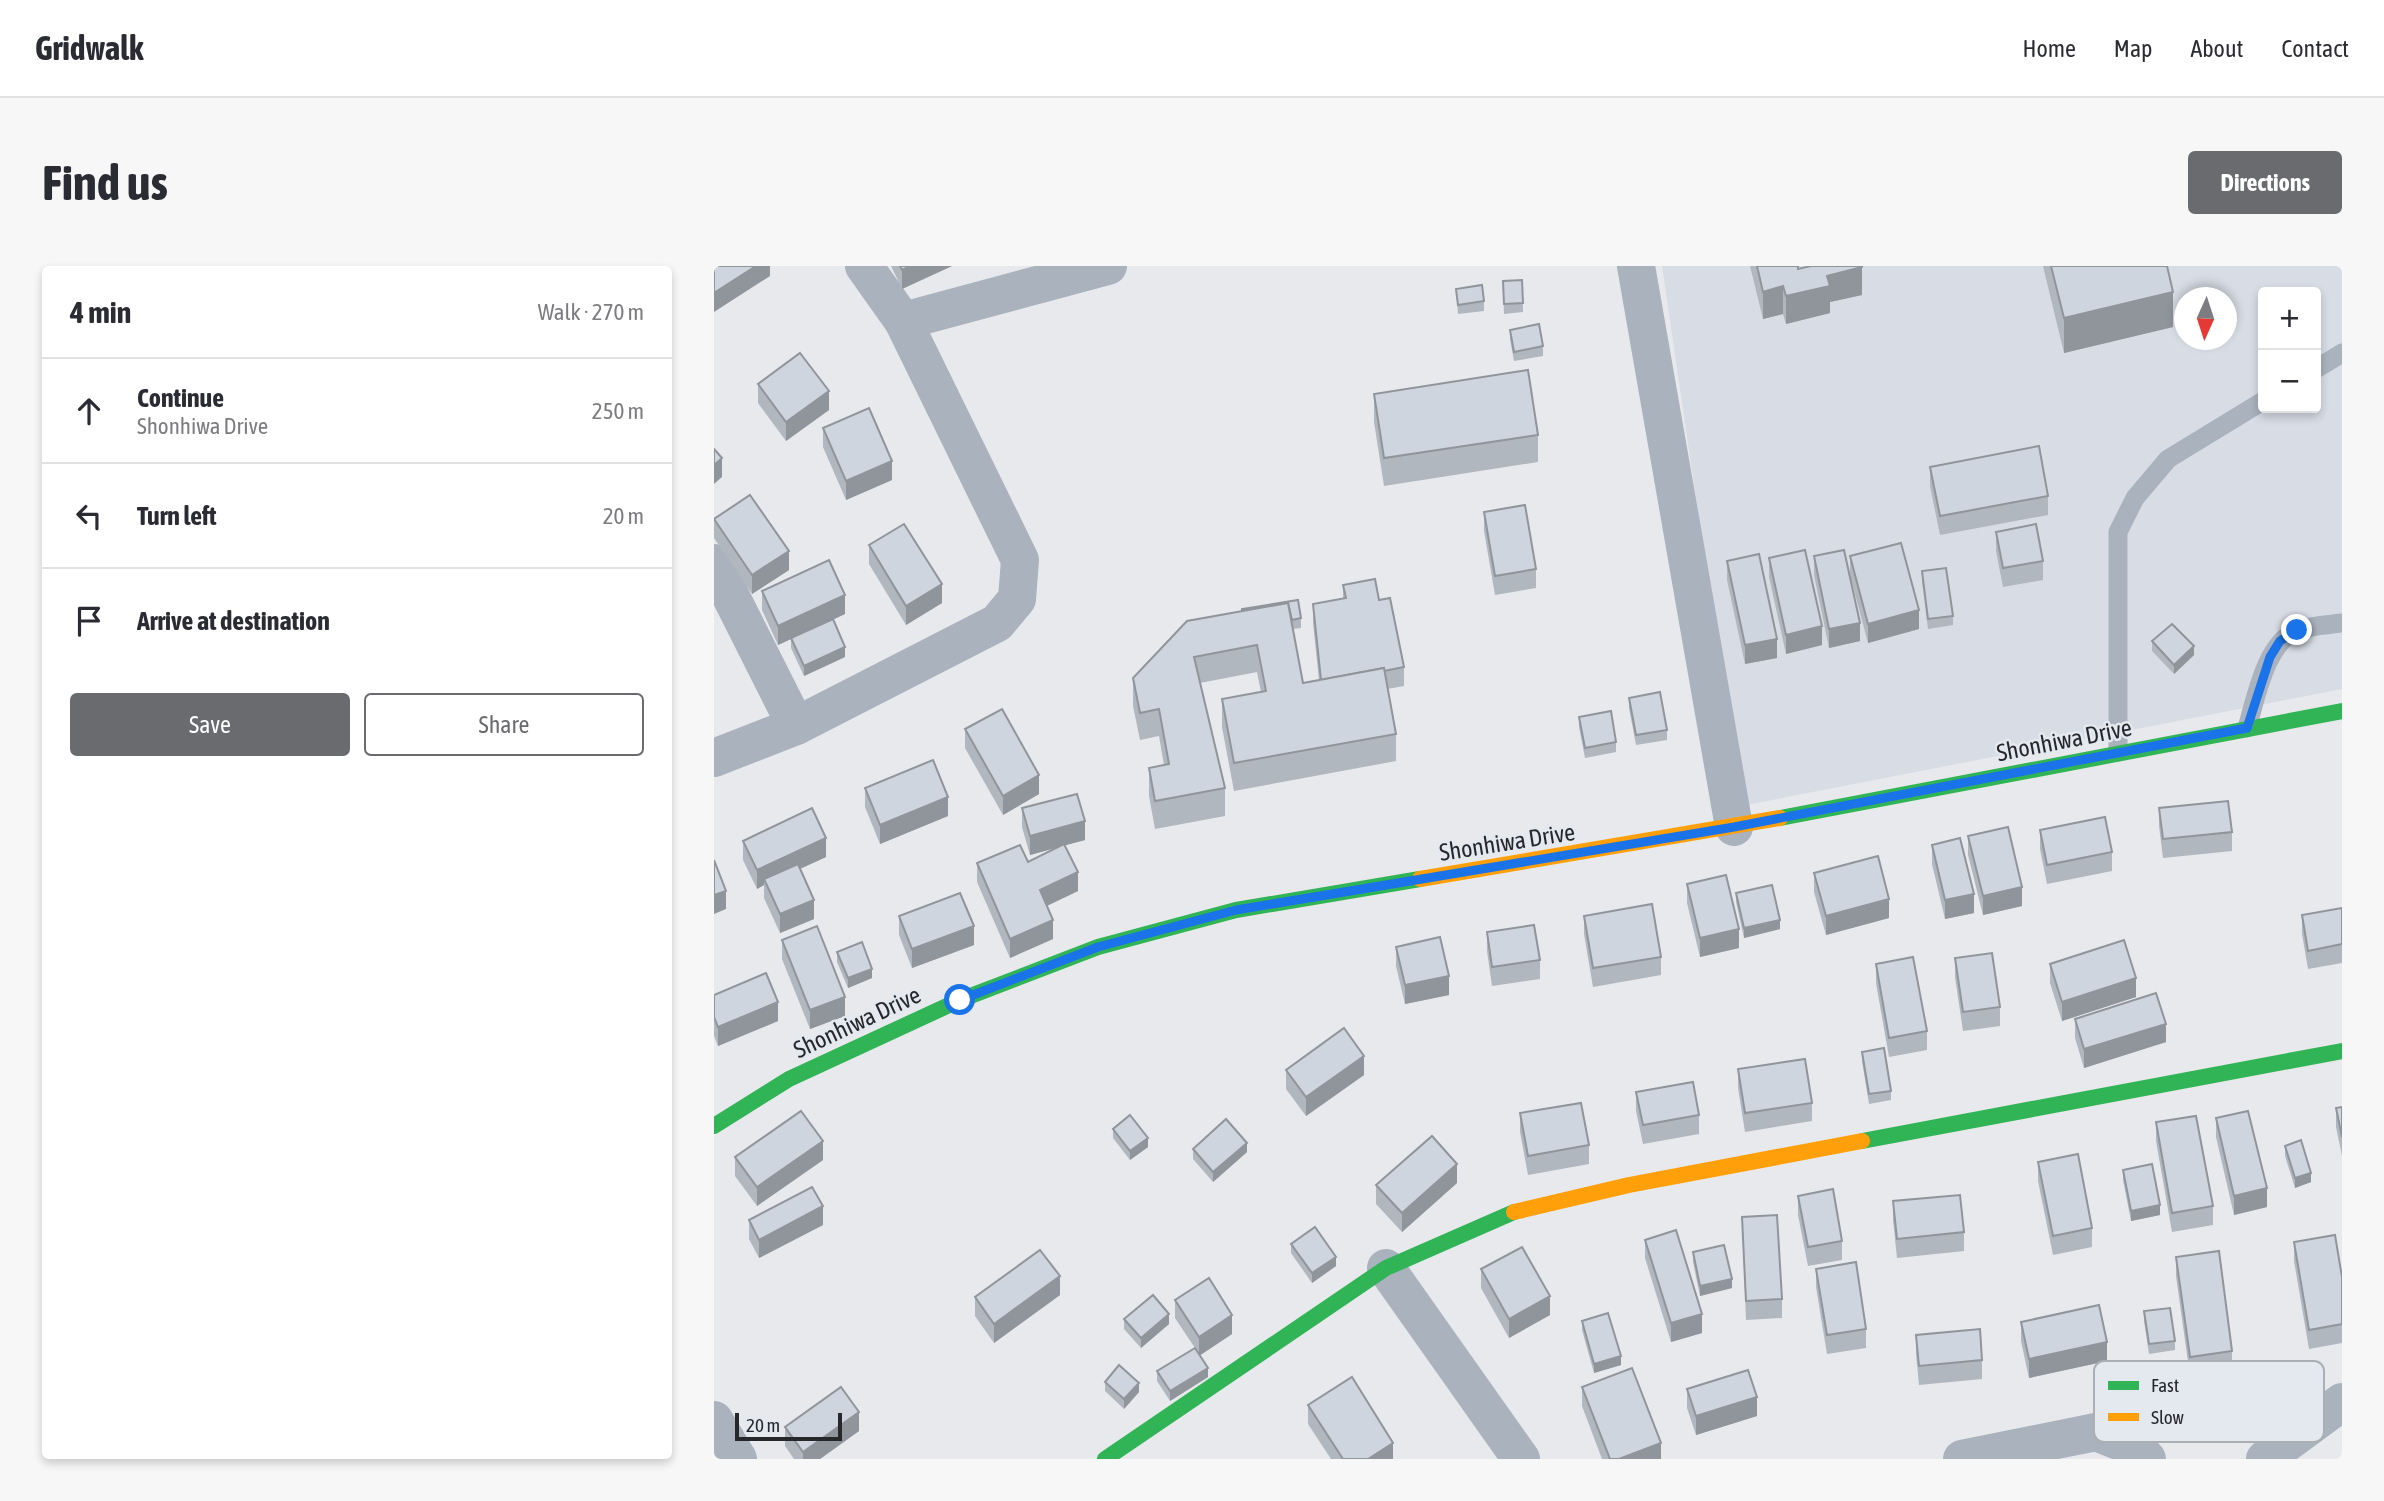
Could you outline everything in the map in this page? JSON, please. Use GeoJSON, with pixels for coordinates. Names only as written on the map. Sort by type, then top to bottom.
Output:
{"type":"FeatureCollection","features":[{"type":"Feature","properties":{"kind":"street"},"geometry":{"type":"LineString","coordinates":[[714,758],[796,726],[997,623],[1017,598],[1020,560],[903,321],[864,266]]}},
{"type":"Feature","properties":{"kind":"street"},"geometry":{"type":"LineString","coordinates":[[903,321],[1108,266]]}},
{"type":"Feature","properties":{"kind":"street"},"geometry":{"type":"LineString","coordinates":[[1636,266],[1734,827]]}},
{"type":"Feature","properties":{"kind":"street"},"geometry":{"type":"LineString","coordinates":[[714,563],[796,726]]}},
{"type":"Feature","properties":{"kind":"street","name":"Shonhiwa Drive"},"geometry":{"type":"LineString","coordinates":[[714,1126],[789,1079],[960,1000],[1098,947],[1236,910],[1734,827],[2342,711]]}},
{"type":"Feature","properties":{"kind":"street"},"geometry":{"type":"LineString","coordinates":[[1121,1455],[1386,1268],[1516,1211],[1629,1185],[2342,1051]]}},
{"type":"Feature","properties":{"kind":"street"},"geometry":{"type":"LineString","coordinates":[[1386,1268],[1521,1459]]}},
{"type":"Feature","properties":{"kind":"street"},"geometry":{"type":"LineString","coordinates":[[714,1420],[738,1459]]}},
{"type":"Feature","properties":{"kind":"street"},"geometry":{"type":"LineString","coordinates":[[1962,1459],[2094,1432]]}},
{"type":"Feature","properties":{"kind":"street"},"geometry":{"type":"LineString","coordinates":[[2121,1442],[2136,1448],[2147,1459]]}},
{"type":"Feature","properties":{"kind":"street"},"geometry":{"type":"LineString","coordinates":[[2265,1459],[2295,1442]]}},
{"type":"Feature","properties":{"kind":"lane"},"geometry":{"type":"LineString","coordinates":[[2321,366],[2342,353]]}},
{"type":"Feature","properties":{"kind":"lane"},"geometry":{"type":"LineString","coordinates":[[2118,752],[2118,532],[2135,498],[2168,459],[2258,404]]}},
{"type":"Feature","properties":{"kind":"lane"},"geometry":{"type":"LineString","coordinates":[[2247,728],[2270,657],[2280,641],[2297,630],[2342,623]]}},
{"type":"Feature","properties":{"kind":"shaded area"},"geometry":{"type":"Polygon","coordinates":[[[1662,266],[2342,266],[2342,689],[1741,806],[1662,266]]]}},
{"type":"Feature","properties":{"kind":"building"},"geometry":{"type":"Polygon","coordinates":[[[714,266],[756,266],[714,293],[714,266]]]}},
{"type":"Feature","properties":{"kind":"building"},"geometry":{"type":"Polygon","coordinates":[[[1757,266],[1798,266],[1798,269],[1811,266],[1862,267],[1827,276],[1830,286],[1786,296],[1783,286],[1763,292],[1757,266]]]}},
{"type":"Feature","properties":{"kind":"building"},"geometry":{"type":"Polygon","coordinates":[[[2051,266],[2167,266],[2173,292],[2064,318],[2051,266]]]}},
{"type":"Feature","properties":{"kind":"building"},"geometry":{"type":"Polygon","coordinates":[[[1522,280],[1523,303],[1504,304],[1503,281],[1522,280]]]}},
{"type":"Feature","properties":{"kind":"building"},"geometry":{"type":"Polygon","coordinates":[[[1482,285],[1484,301],[1458,305],[1456,289],[1482,285]]]}},
{"type":"Feature","properties":{"kind":"building"},"geometry":{"type":"Polygon","coordinates":[[[1539,324],[1543,346],[1514,352],[1510,330],[1539,324]]]}},
{"type":"Feature","properties":{"kind":"building"},"geometry":{"type":"Polygon","coordinates":[[[800,353],[829,391],[786,422],[758,384],[800,353]]]}},
{"type":"Feature","properties":{"kind":"building"},"geometry":{"type":"Polygon","coordinates":[[[1528,370],[1538,435],[1384,458],[1374,394],[1528,370]]]}},
{"type":"Feature","properties":{"kind":"building"},"geometry":{"type":"Polygon","coordinates":[[[869,408],[892,461],[846,481],[823,428],[869,408]]]}},
{"type":"Feature","properties":{"kind":"building"},"geometry":{"type":"Polygon","coordinates":[[[2039,446],[2048,496],[1940,516],[1930,467],[2039,446]]]}},
{"type":"Feature","properties":{"kind":"building"},"geometry":{"type":"Polygon","coordinates":[[[714,449],[722,458],[714,465],[714,449]]]}},
{"type":"Feature","properties":{"kind":"building"},"geometry":{"type":"Polygon","coordinates":[[[750,495],[789,551],[752,575],[714,519],[750,495]]]}},
{"type":"Feature","properties":{"kind":"building"},"geometry":{"type":"Polygon","coordinates":[[[1525,505],[1536,569],[1495,576],[1484,512],[1525,505]]]}},
{"type":"Feature","properties":{"kind":"building"},"geometry":{"type":"Polygon","coordinates":[[[904,524],[942,584],[906,606],[869,545],[904,524]]]}},
{"type":"Feature","properties":{"kind":"building"},"geometry":{"type":"Polygon","coordinates":[[[2036,524],[2043,561],[2003,568],[1996,532],[2036,524]]]}},
{"type":"Feature","properties":{"kind":"building"},"geometry":{"type":"Polygon","coordinates":[[[1901,543],[1919,610],[1868,624],[1850,556],[1901,543]]]}},
{"type":"Feature","properties":{"kind":"building"},"geometry":{"type":"Polygon","coordinates":[[[1805,550],[1822,626],[1786,635],[1769,558],[1805,550]]]}},
{"type":"Feature","properties":{"kind":"building"},"geometry":{"type":"Polygon","coordinates":[[[1844,550],[1860,623],[1829,629],[1814,556],[1844,550]]]}},
{"type":"Feature","properties":{"kind":"building"},"geometry":{"type":"Polygon","coordinates":[[[1759,554],[1777,639],[1745,645],[1727,561],[1759,554]]]}},
{"type":"Feature","properties":{"kind":"building"},"geometry":{"type":"Polygon","coordinates":[[[829,560],[845,595],[778,626],[762,591],[829,560]]]}},
{"type":"Feature","properties":{"kind":"building"},"geometry":{"type":"Polygon","coordinates":[[[1946,568],[1953,616],[1928,619],[1922,571],[1946,568]]]}},
{"type":"Feature","properties":{"kind":"building"},"geometry":{"type":"Polygon","coordinates":[[[1375,579],[1379,600],[1390,598],[1404,667],[1384,671],[1384,668],[1321,680],[1313,604],[1346,598],[1343,585],[1375,579]]]}},
{"type":"Feature","properties":{"kind":"building"},"geometry":{"type":"Polygon","coordinates":[[[1298,600],[1301,618],[1292,620],[1288,603],[1242,611],[1242,609],[1298,600]]]}},
{"type":"Feature","properties":{"kind":"building"},"geometry":{"type":"Polygon","coordinates":[[[1288,603],[1303,683],[1384,668],[1396,734],[1234,763],[1222,699],[1266,691],[1257,645],[1194,657],[1225,788],[1155,801],[1149,768],[1169,764],[1159,709],[1140,713],[1133,678],[1187,621],[1288,603]]]}},
{"type":"Feature","properties":{"kind":"building"},"geometry":{"type":"Polygon","coordinates":[[[833,619],[845,647],[804,666],[791,638],[833,619]]]}},
{"type":"Feature","properties":{"kind":"building"},"geometry":{"type":"Polygon","coordinates":[[[2172,624],[2194,646],[2174,665],[2152,641],[2172,624]]]}},
{"type":"Feature","properties":{"kind":"building"},"geometry":{"type":"Polygon","coordinates":[[[1660,692],[1667,730],[1636,735],[1629,698],[1660,692]]]}},
{"type":"Feature","properties":{"kind":"building"},"geometry":{"type":"Polygon","coordinates":[[[1002,709],[1039,775],[1003,796],[965,729],[1002,709]]]}},
{"type":"Feature","properties":{"kind":"building"},"geometry":{"type":"Polygon","coordinates":[[[1611,711],[1616,742],[1585,748],[1579,717],[1611,711]]]}},
{"type":"Feature","properties":{"kind":"building"},"geometry":{"type":"Polygon","coordinates":[[[933,760],[948,797],[880,825],[865,788],[933,760]]]}},
{"type":"Feature","properties":{"kind":"building"},"geometry":{"type":"Polygon","coordinates":[[[1077,794],[1085,821],[1030,836],[1022,808],[1077,794]]]}},
{"type":"Feature","properties":{"kind":"building"},"geometry":{"type":"Polygon","coordinates":[[[2228,801],[2232,832],[2163,839],[2159,808],[2228,801]]]}},
{"type":"Feature","properties":{"kind":"building"},"geometry":{"type":"Polygon","coordinates":[[[812,808],[826,838],[757,870],[743,841],[812,808]]]}},
{"type":"Feature","properties":{"kind":"building"},"geometry":{"type":"Polygon","coordinates":[[[2105,817],[2112,852],[2047,865],[2040,830],[2105,817]]]}},
{"type":"Feature","properties":{"kind":"building"},"geometry":{"type":"Polygon","coordinates":[[[2008,827],[2022,887],[1983,896],[1968,836],[2008,827]]]}},
{"type":"Feature","properties":{"kind":"building"},"geometry":{"type":"Polygon","coordinates":[[[1960,838],[1974,894],[1945,900],[1932,845],[1960,838]]]}},
{"type":"Feature","properties":{"kind":"building"},"geometry":{"type":"Polygon","coordinates":[[[1064,844],[1078,872],[1040,890],[1053,920],[1010,939],[977,863],[1020,845],[1028,862],[1064,844]]]}},
{"type":"Feature","properties":{"kind":"building"},"geometry":{"type":"Polygon","coordinates":[[[1878,856],[1889,899],[1826,916],[1814,873],[1878,856]]]}},
{"type":"Feature","properties":{"kind":"building"},"geometry":{"type":"Polygon","coordinates":[[[714,860],[726,891],[714,895],[714,860]]]}},
{"type":"Feature","properties":{"kind":"building"},"geometry":{"type":"Polygon","coordinates":[[[798,864],[814,900],[780,914],[764,879],[798,864]]]}},
{"type":"Feature","properties":{"kind":"building"},"geometry":{"type":"Polygon","coordinates":[[[1726,875],[1739,929],[1700,938],[1687,884],[1726,875]]]}},
{"type":"Feature","properties":{"kind":"building"},"geometry":{"type":"Polygon","coordinates":[[[1772,885],[1780,920],[1744,928],[1736,893],[1772,885]]]}},
{"type":"Feature","properties":{"kind":"building"},"geometry":{"type":"Polygon","coordinates":[[[960,893],[974,926],[912,949],[899,916],[960,893]]]}},
{"type":"Feature","properties":{"kind":"building"},"geometry":{"type":"Polygon","coordinates":[[[1652,904],[1661,957],[1593,968],[1584,916],[1652,904]]]}},
{"type":"Feature","properties":{"kind":"building"},"geometry":{"type":"Polygon","coordinates":[[[2342,908],[2342,944],[2308,951],[2302,915],[2342,908]]]}},
{"type":"Feature","properties":{"kind":"building"},"geometry":{"type":"Polygon","coordinates":[[[1534,925],[1540,960],[1492,967],[1487,932],[1534,925]]]}},
{"type":"Feature","properties":{"kind":"building"},"geometry":{"type":"Polygon","coordinates":[[[817,926],[845,997],[810,1010],[782,940],[817,926]]]}},
{"type":"Feature","properties":{"kind":"building"},"geometry":{"type":"Polygon","coordinates":[[[1440,937],[1449,976],[1405,985],[1396,947],[1440,937]]]}},
{"type":"Feature","properties":{"kind":"building"},"geometry":{"type":"Polygon","coordinates":[[[2124,940],[2136,978],[2062,1002],[2050,964],[2124,940]]]}},
{"type":"Feature","properties":{"kind":"building"},"geometry":{"type":"Polygon","coordinates":[[[862,942],[872,969],[848,978],[837,952],[862,942]]]}},
{"type":"Feature","properties":{"kind":"building"},"geometry":{"type":"Polygon","coordinates":[[[1992,953],[2000,1007],[1963,1012],[1955,958],[1992,953]]]}},
{"type":"Feature","properties":{"kind":"building"},"geometry":{"type":"Polygon","coordinates":[[[1913,957],[1927,1031],[1889,1038],[1876,964],[1913,957]]]}},
{"type":"Feature","properties":{"kind":"building"},"geometry":{"type":"Polygon","coordinates":[[[766,973],[778,1002],[718,1027],[714,1017],[714,995],[766,973]]]}},
{"type":"Feature","properties":{"kind":"building"},"geometry":{"type":"Polygon","coordinates":[[[2156,993],[2166,1024],[2084,1049],[2075,1019],[2156,993]]]}},
{"type":"Feature","properties":{"kind":"building"},"geometry":{"type":"Polygon","coordinates":[[[1344,1028],[1364,1056],[1306,1097],[1286,1070],[1344,1028]]]}},
{"type":"Feature","properties":{"kind":"building"},"geometry":{"type":"Polygon","coordinates":[[[1884,1048],[1891,1091],[1869,1094],[1862,1052],[1884,1048]]]}},
{"type":"Feature","properties":{"kind":"building"},"geometry":{"type":"Polygon","coordinates":[[[1805,1059],[1812,1103],[1745,1113],[1738,1069],[1805,1059]]]}},
{"type":"Feature","properties":{"kind":"building"},"geometry":{"type":"Polygon","coordinates":[[[1693,1082],[1699,1115],[1643,1125],[1636,1092],[1693,1082]]]}},
{"type":"Feature","properties":{"kind":"building"},"geometry":{"type":"Polygon","coordinates":[[[1581,1103],[1589,1145],[1528,1156],[1520,1113],[1581,1103]]]}},
{"type":"Feature","properties":{"kind":"building"},"geometry":{"type":"Polygon","coordinates":[[[2342,1107],[2342,1137],[2336,1108],[2342,1107]]]}},
{"type":"Feature","properties":{"kind":"building"},"geometry":{"type":"Polygon","coordinates":[[[801,1111],[823,1141],[757,1187],[735,1157],[801,1111]]]}},
{"type":"Feature","properties":{"kind":"building"},"geometry":{"type":"Polygon","coordinates":[[[2248,1111],[2267,1188],[2234,1196],[2216,1118],[2248,1111]]]}},
{"type":"Feature","properties":{"kind":"building"},"geometry":{"type":"Polygon","coordinates":[[[1130,1115],[1148,1138],[1130,1151],[1113,1129],[1130,1115]]]}},
{"type":"Feature","properties":{"kind":"building"},"geometry":{"type":"Polygon","coordinates":[[[2196,1116],[2213,1206],[2172,1213],[2156,1122],[2196,1116]]]}},
{"type":"Feature","properties":{"kind":"building"},"geometry":{"type":"Polygon","coordinates":[[[1226,1119],[1247,1143],[1213,1172],[1193,1149],[1226,1119]]]}},
{"type":"Feature","properties":{"kind":"building"},"geometry":{"type":"Polygon","coordinates":[[[1432,1136],[1457,1164],[1402,1213],[1376,1185],[1432,1136]]]}},
{"type":"Feature","properties":{"kind":"building"},"geometry":{"type":"Polygon","coordinates":[[[2301,1140],[2311,1173],[2295,1178],[2285,1146],[2301,1140]]]}},
{"type":"Feature","properties":{"kind":"building"},"geometry":{"type":"Polygon","coordinates":[[[2078,1154],[2092,1228],[2053,1236],[2038,1162],[2078,1154]]]}},
{"type":"Feature","properties":{"kind":"building"},"geometry":{"type":"Polygon","coordinates":[[[2152,1164],[2160,1205],[2131,1211],[2123,1170],[2152,1164]]]}},
{"type":"Feature","properties":{"kind":"building"},"geometry":{"type":"Polygon","coordinates":[[[812,1187],[823,1206],[759,1240],[749,1220],[812,1187]]]}},
{"type":"Feature","properties":{"kind":"building"},"geometry":{"type":"Polygon","coordinates":[[[1833,1189],[1842,1241],[1808,1247],[1798,1196],[1833,1189]]]}},
{"type":"Feature","properties":{"kind":"building"},"geometry":{"type":"Polygon","coordinates":[[[1960,1195],[1964,1232],[1897,1239],[1893,1201],[1960,1195]]]}},
{"type":"Feature","properties":{"kind":"building"},"geometry":{"type":"Polygon","coordinates":[[[1777,1215],[1782,1299],[1746,1301],[1742,1217],[1777,1215]]]}},
{"type":"Feature","properties":{"kind":"building"},"geometry":{"type":"Polygon","coordinates":[[[1315,1227],[1336,1257],[1312,1273],[1291,1244],[1315,1227]]]}},
{"type":"Feature","properties":{"kind":"building"},"geometry":{"type":"Polygon","coordinates":[[[1676,1230],[1702,1314],[1671,1323],[1645,1240],[1676,1230]]]}},
{"type":"Feature","properties":{"kind":"building"},"geometry":{"type":"Polygon","coordinates":[[[2335,1235],[2342,1277],[2342,1324],[2309,1330],[2294,1242],[2335,1235]]]}},
{"type":"Feature","properties":{"kind":"building"},"geometry":{"type":"Polygon","coordinates":[[[1724,1245],[1732,1279],[1700,1286],[1693,1252],[1724,1245]]]}},
{"type":"Feature","properties":{"kind":"building"},"geometry":{"type":"Polygon","coordinates":[[[1522,1247],[1550,1296],[1509,1319],[1481,1269],[1522,1247]]]}},
{"type":"Feature","properties":{"kind":"building"},"geometry":{"type":"Polygon","coordinates":[[[1040,1250],[1060,1276],[994,1324],[975,1297],[1040,1250]]]}},
{"type":"Feature","properties":{"kind":"building"},"geometry":{"type":"Polygon","coordinates":[[[2219,1251],[2232,1351],[2190,1357],[2176,1257],[2219,1251]]]}},
{"type":"Feature","properties":{"kind":"building"},"geometry":{"type":"Polygon","coordinates":[[[1856,1262],[1866,1329],[1827,1335],[1816,1269],[1856,1262]]]}},
{"type":"Feature","properties":{"kind":"building"},"geometry":{"type":"Polygon","coordinates":[[[1209,1278],[1232,1315],[1199,1337],[1175,1300],[1209,1278]]]}},
{"type":"Feature","properties":{"kind":"building"},"geometry":{"type":"Polygon","coordinates":[[[1153,1295],[1169,1314],[1141,1338],[1124,1319],[1153,1295]]]}},
{"type":"Feature","properties":{"kind":"building"},"geometry":{"type":"Polygon","coordinates":[[[2099,1305],[2107,1342],[2029,1359],[2021,1322],[2099,1305]]]}},
{"type":"Feature","properties":{"kind":"building"},"geometry":{"type":"Polygon","coordinates":[[[2170,1308],[2175,1341],[2149,1344],[2144,1311],[2170,1308]]]}},
{"type":"Feature","properties":{"kind":"building"},"geometry":{"type":"Polygon","coordinates":[[[1608,1313],[1621,1356],[1594,1364],[1582,1321],[1608,1313]]]}},
{"type":"Feature","properties":{"kind":"building"},"geometry":{"type":"Polygon","coordinates":[[[1980,1329],[1982,1360],[1919,1366],[1916,1335],[1980,1329]]]}},
{"type":"Feature","properties":{"kind":"building"},"geometry":{"type":"Polygon","coordinates":[[[1195,1348],[1208,1368],[1170,1391],[1157,1371],[1195,1348]]]}},
{"type":"Feature","properties":{"kind":"building"},"geometry":{"type":"Polygon","coordinates":[[[1119,1365],[1139,1383],[1124,1399],[1105,1382],[1119,1365]]]}},
{"type":"Feature","properties":{"kind":"building"},"geometry":{"type":"Polygon","coordinates":[[[1632,1368],[1661,1443],[1619,1459],[1610,1459],[1582,1387],[1632,1368]]]}},
{"type":"Feature","properties":{"kind":"building"},"geometry":{"type":"Polygon","coordinates":[[[1748,1370],[1757,1397],[1696,1416],[1687,1389],[1748,1370]]]}},
{"type":"Feature","properties":{"kind":"building"},"geometry":{"type":"Polygon","coordinates":[[[1352,1377],[1393,1443],[1368,1459],[1343,1459],[1308,1405],[1352,1377]]]}},
{"type":"Feature","properties":{"kind":"building"},"geometry":{"type":"Polygon","coordinates":[[[841,1387],[859,1412],[803,1452],[785,1427],[841,1387]]]}},
{"type":"Feature","properties":{"kind":"traffic: fast"},"geometry":{"type":"LineString","coordinates":[[1780,818],[2342,711]]}},
{"type":"Feature","properties":{"kind":"traffic: fast"},"geometry":{"type":"LineString","coordinates":[[714,1126],[789,1079],[960,1000],[1098,947],[1236,910],[1420,879]]}},
{"type":"Feature","properties":{"kind":"traffic: fast"},"geometry":{"type":"LineString","coordinates":[[1862,1141],[2342,1051]]}},
{"type":"Feature","properties":{"kind":"traffic: fast"},"geometry":{"type":"LineString","coordinates":[[1105,1459],[1386,1268],[1514,1212]]}},
{"type":"Feature","properties":{"kind":"traffic: slow"},"geometry":{"type":"LineString","coordinates":[[1420,879],[1780,818]]}},
{"type":"Feature","properties":{"kind":"traffic: slow"},"geometry":{"type":"LineString","coordinates":[[1514,1212],[1629,1185],[1862,1141]]}},
{"type":"Feature","properties":{"kind":"route"},"geometry":{"type":"LineString","coordinates":[[960,1000],[1098,947],[1236,910],[1734,827],[2247,728],[2270,657],[2280,641],[2297,630]]}}]}
